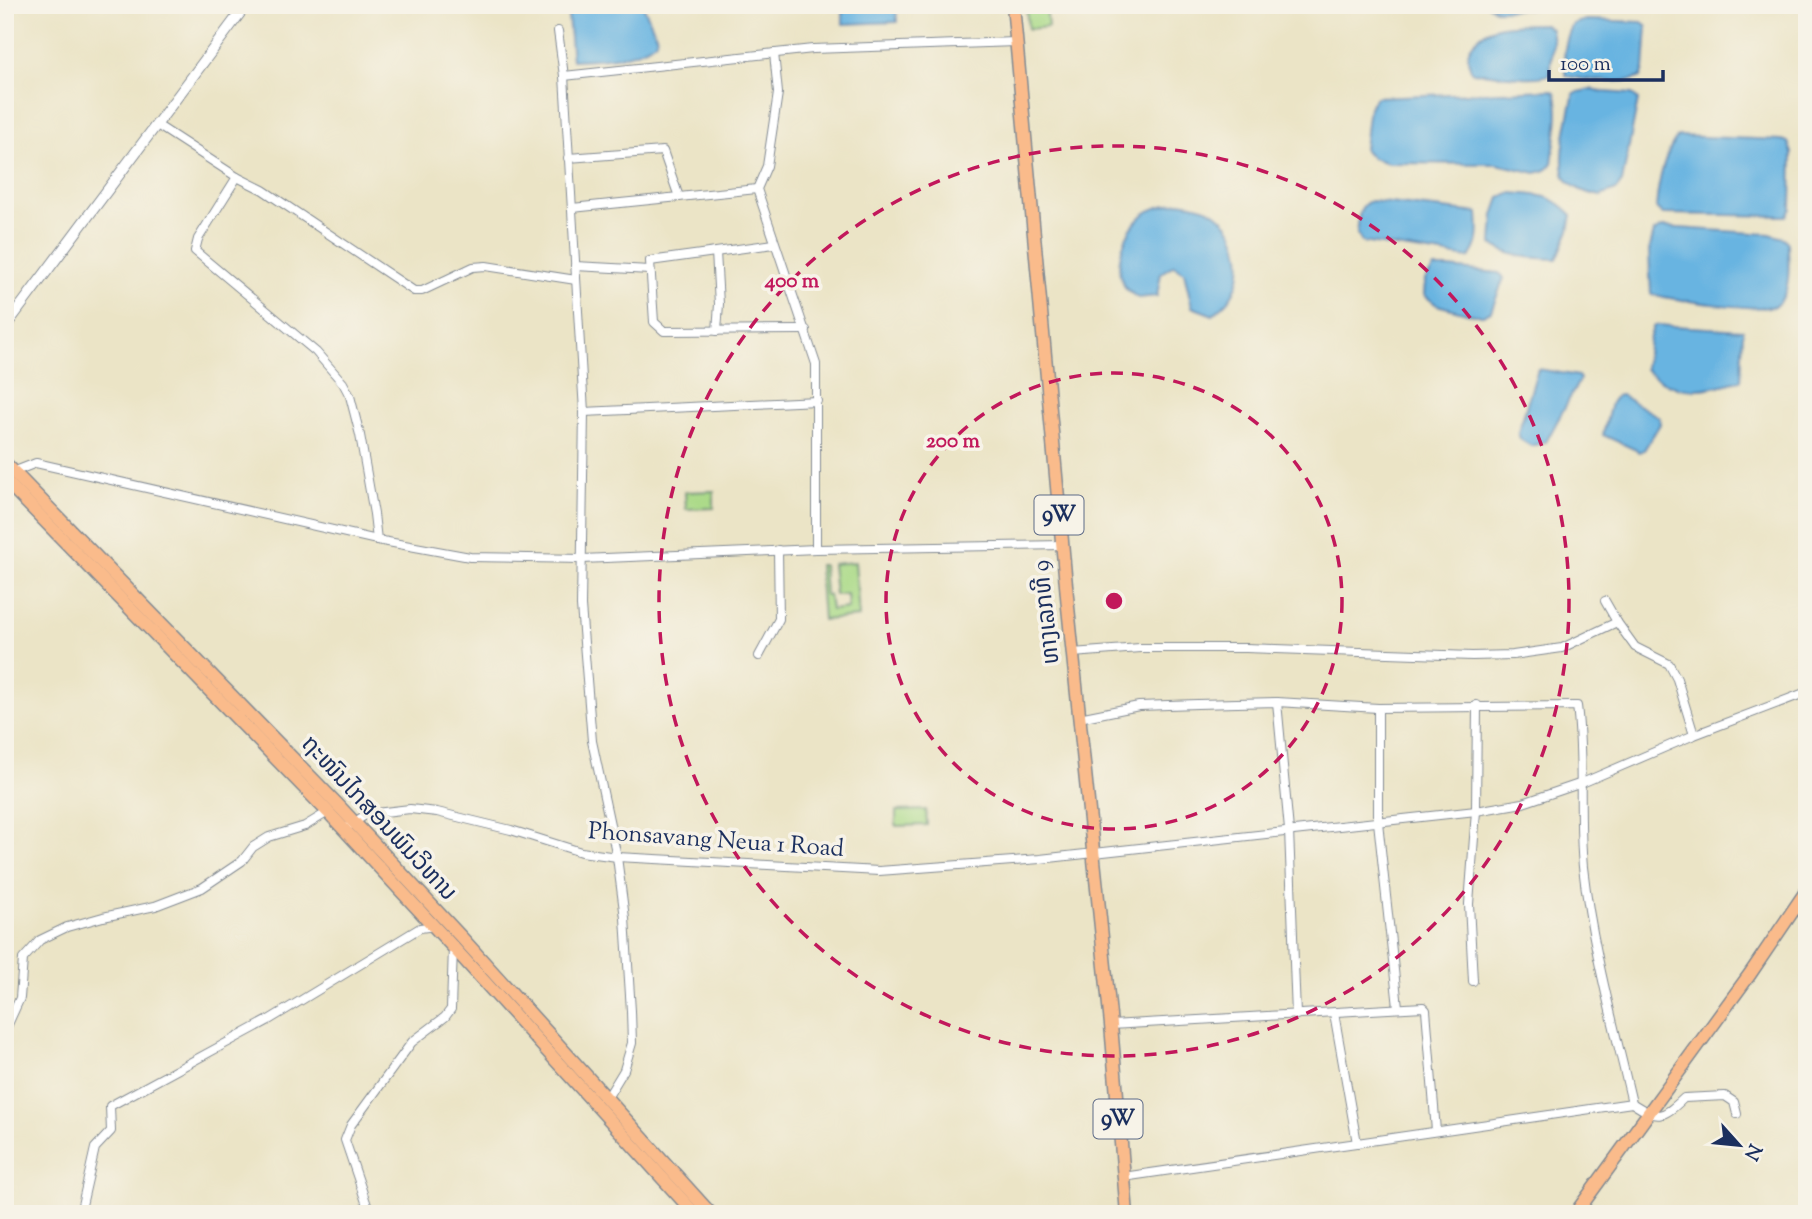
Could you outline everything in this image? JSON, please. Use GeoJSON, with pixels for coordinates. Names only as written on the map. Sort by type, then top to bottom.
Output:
{"type":"FeatureCollection","features":[{"type":"Feature","properties":{"kind":"main road","name":"ທາງເລກທີ 9"},"geometry":{"type":"LineString","coordinates":[[1013,5],[1127,1214]]}},
{"type":"Feature","properties":{"kind":"main road","name":"ຖະໜົນໄກສອນພົມວິຫານ"},"geometry":{"type":"LineString","coordinates":[[8,472],[328,812],[349,826],[453,947],[695,1214]]}},
{"type":"Feature","properties":{"kind":"main road","name":"ຖະໜົນໄກສອນພົມວິຫານ"},"geometry":{"type":"LineString","coordinates":[[8,472],[607,1098],[711,1214]]}},
{"type":"Feature","properties":{"kind":"main road"},"geometry":{"type":"LineString","coordinates":[[1574,1214],[1750,974],[1807,890]]}},
{"type":"Feature","properties":{"kind":"street"},"geometry":{"type":"LineString","coordinates":[[5,327],[246,5]]}},
{"type":"Feature","properties":{"kind":"street"},"geometry":{"type":"LineString","coordinates":[[558,31],[564,76],[584,412],[581,606],[592,741],[617,857],[625,918],[632,1043],[624,1070],[607,1098]]}},
{"type":"Feature","properties":{"kind":"street"},"geometry":{"type":"LineString","coordinates":[[564,76],[813,49],[1016,42]]}},
{"type":"Feature","properties":{"kind":"street"},"geometry":{"type":"LineString","coordinates":[[774,53],[778,93],[767,166],[758,189],[774,244],[816,364],[816,549]]}},
{"type":"Feature","properties":{"kind":"street"},"geometry":{"type":"LineString","coordinates":[[157,125],[237,177],[264,190],[414,291],[473,267],[486,266],[576,280]]}},
{"type":"Feature","properties":{"kind":"street"},"geometry":{"type":"LineString","coordinates":[[568,158],[663,152],[679,197]]}},
{"type":"Feature","properties":{"kind":"street"},"geometry":{"type":"LineString","coordinates":[[237,177],[198,239],[195,251],[316,352],[344,383],[360,435],[377,540]]}},
{"type":"Feature","properties":{"kind":"street"},"geometry":{"type":"LineString","coordinates":[[572,208],[758,189]]}},
{"type":"Feature","properties":{"kind":"street"},"geometry":{"type":"LineString","coordinates":[[774,244],[650,261],[653,322],[664,331],[806,330]]}},
{"type":"Feature","properties":{"kind":"street"},"geometry":{"type":"LineString","coordinates":[[716,252],[719,304],[717,331]]}},
{"type":"Feature","properties":{"kind":"street"},"geometry":{"type":"LineString","coordinates":[[575,266],[650,270]]}},
{"type":"Feature","properties":{"kind":"street"},"geometry":{"type":"LineString","coordinates":[[584,412],[817,401]]}},
{"type":"Feature","properties":{"kind":"street"},"geometry":{"type":"LineString","coordinates":[[8,472],[36,463],[377,540],[470,557],[582,559],[778,550],[1062,545]]}},
{"type":"Feature","properties":{"kind":"street"},"geometry":{"type":"LineString","coordinates":[[759,656],[779,619],[778,550]]}},
{"type":"Feature","properties":{"kind":"street"},"geometry":{"type":"LineString","coordinates":[[1605,601],[1616,622],[1636,647],[1669,664],[1677,679],[1694,736]]}},
{"type":"Feature","properties":{"kind":"street"},"geometry":{"type":"LineString","coordinates":[[1072,653],[1140,648],[1246,648],[1513,655],[1562,648],[1616,622]]}},
{"type":"Feature","properties":{"kind":"street","name":"Phonsavang Neua 1 Road"},"geometry":{"type":"LineString","coordinates":[[349,826],[367,814],[410,809],[437,812],[512,830],[581,852],[617,857],[878,871],[1040,859],[1476,811],[1523,803],[1582,783],[1807,692]]}},
{"type":"Feature","properties":{"kind":"street"},"geometry":{"type":"LineString","coordinates":[[1079,718],[1139,706],[1277,702],[1378,708],[1577,706],[1581,750],[1583,862],[1590,923],[1632,1103]]}},
{"type":"Feature","properties":{"kind":"street"},"geometry":{"type":"LineString","coordinates":[[1277,702],[1290,830],[1296,1015]]}},
{"type":"Feature","properties":{"kind":"street"},"geometry":{"type":"LineString","coordinates":[[1473,981],[1469,904],[1476,811],[1477,705]]}},
{"type":"Feature","properties":{"kind":"street"},"geometry":{"type":"LineString","coordinates":[[1378,708],[1378,822],[1398,1007]]}},
{"type":"Feature","properties":{"kind":"street"},"geometry":{"type":"LineString","coordinates":[[5,1031],[20,998],[23,959],[40,940],[103,916],[155,906],[202,888],[242,860],[253,847],[270,837],[305,826],[328,812]]}},
{"type":"Feature","properties":{"kind":"street"},"geometry":{"type":"LineString","coordinates":[[80,1214],[95,1148],[111,1131],[110,1106],[267,1021],[420,928],[435,926]]}},
{"type":"Feature","properties":{"kind":"street"},"geometry":{"type":"LineString","coordinates":[[370,1214],[345,1140],[351,1125],[412,1042],[446,1017],[451,1009],[453,947]]}},
{"type":"Feature","properties":{"kind":"street"},"geometry":{"type":"LineString","coordinates":[[1111,1025],[1419,1006],[1426,1010],[1436,1131]]}},
{"type":"Feature","properties":{"kind":"street"},"geometry":{"type":"LineString","coordinates":[[1334,1013],[1357,1143]]}},
{"type":"Feature","properties":{"kind":"street"},"geometry":{"type":"LineString","coordinates":[[1123,1177],[1632,1103],[1647,1112],[1663,1116],[1684,1098],[1725,1096],[1734,1102],[1737,1114]]}},
{"type":"Feature","properties":{"kind":"green space"},"geometry":{"type":"Polygon","coordinates":[[[1026,5],[1046,5],[1048,27],[1028,29],[1026,5]]]}},
{"type":"Feature","properties":{"kind":"green space"},"geometry":{"type":"Polygon","coordinates":[[[714,491],[714,508],[686,509],[685,492],[714,491]]]}},
{"type":"Feature","properties":{"kind":"green space"},"geometry":{"type":"Polygon","coordinates":[[[855,562],[859,617],[823,620],[819,565],[823,565],[825,595],[829,595],[831,610],[848,608],[847,594],[835,595],[832,564],[855,562]]]}},
{"type":"Feature","properties":{"kind":"green space"},"geometry":{"type":"Polygon","coordinates":[[[926,810],[927,825],[896,826],[896,811],[926,810]]]}},
{"type":"Feature","properties":{"kind":"water"},"geometry":{"type":"Polygon","coordinates":[[[567,5],[643,5],[657,37],[655,42],[646,48],[626,55],[572,60],[567,5]]]}},
{"type":"Feature","properties":{"kind":"water"},"geometry":{"type":"Polygon","coordinates":[[[843,5],[896,5],[897,22],[843,24],[843,5]]]}},
{"type":"Feature","properties":{"kind":"water"},"geometry":{"type":"Polygon","coordinates":[[[1487,5],[1637,5],[1497,10],[1487,5]]]}},
{"type":"Feature","properties":{"kind":"water"},"geometry":{"type":"Polygon","coordinates":[[[1586,20],[1642,22],[1647,26],[1641,77],[1614,81],[1566,76],[1564,56],[1568,36],[1573,24],[1586,20]]]}},
{"type":"Feature","properties":{"kind":"water"},"geometry":{"type":"Polygon","coordinates":[[[1514,24],[1544,24],[1551,29],[1553,42],[1550,74],[1524,77],[1472,72],[1468,52],[1487,31],[1514,24]]]}},
{"type":"Feature","properties":{"kind":"water"},"geometry":{"type":"Polygon","coordinates":[[[1592,89],[1632,94],[1638,100],[1622,182],[1616,190],[1601,196],[1583,191],[1570,183],[1564,173],[1563,163],[1574,93],[1592,89]]]}},
{"type":"Feature","properties":{"kind":"water"},"geometry":{"type":"Polygon","coordinates":[[[1550,90],[1555,92],[1558,118],[1552,164],[1546,170],[1536,173],[1497,164],[1388,163],[1372,158],[1364,149],[1369,107],[1376,97],[1550,90]]]}},
{"type":"Feature","properties":{"kind":"water"},"geometry":{"type":"Polygon","coordinates":[[[1678,136],[1788,142],[1792,153],[1791,209],[1786,216],[1663,214],[1656,208],[1660,180],[1665,161],[1678,136]]]}},
{"type":"Feature","properties":{"kind":"water"},"geometry":{"type":"Polygon","coordinates":[[[1512,193],[1551,199],[1572,215],[1557,259],[1514,255],[1492,244],[1494,215],[1500,198],[1512,193]]]}},
{"type":"Feature","properties":{"kind":"water"},"geometry":{"type":"Polygon","coordinates":[[[1372,201],[1478,213],[1476,248],[1469,258],[1362,242],[1357,234],[1360,213],[1364,205],[1372,201]]]}},
{"type":"Feature","properties":{"kind":"water"},"geometry":{"type":"Polygon","coordinates":[[[1180,202],[1204,207],[1217,214],[1233,232],[1237,243],[1240,255],[1239,278],[1229,300],[1213,315],[1192,307],[1184,272],[1174,265],[1161,273],[1157,296],[1138,298],[1126,288],[1121,278],[1122,248],[1137,221],[1152,210],[1180,202]]]}},
{"type":"Feature","properties":{"kind":"water"},"geometry":{"type":"Polygon","coordinates":[[[1663,227],[1770,234],[1784,238],[1788,243],[1786,291],[1776,305],[1767,307],[1695,302],[1651,294],[1649,251],[1654,232],[1663,227]]]}},
{"type":"Feature","properties":{"kind":"water"},"geometry":{"type":"Polygon","coordinates":[[[1434,268],[1499,273],[1504,278],[1491,311],[1474,315],[1437,305],[1424,295],[1425,280],[1434,268]]]}},
{"type":"Feature","properties":{"kind":"water"},"geometry":{"type":"Polygon","coordinates":[[[1654,325],[1743,330],[1741,380],[1715,387],[1691,389],[1679,388],[1656,378],[1645,369],[1654,325]]]}},
{"type":"Feature","properties":{"kind":"water"},"geometry":{"type":"Polygon","coordinates":[[[1538,369],[1578,376],[1580,379],[1546,442],[1531,446],[1520,439],[1518,433],[1538,369]]]}},
{"type":"Feature","properties":{"kind":"water"},"geometry":{"type":"Polygon","coordinates":[[[1621,395],[1659,417],[1660,424],[1640,452],[1603,435],[1611,403],[1616,396],[1621,395]]]}}]}
